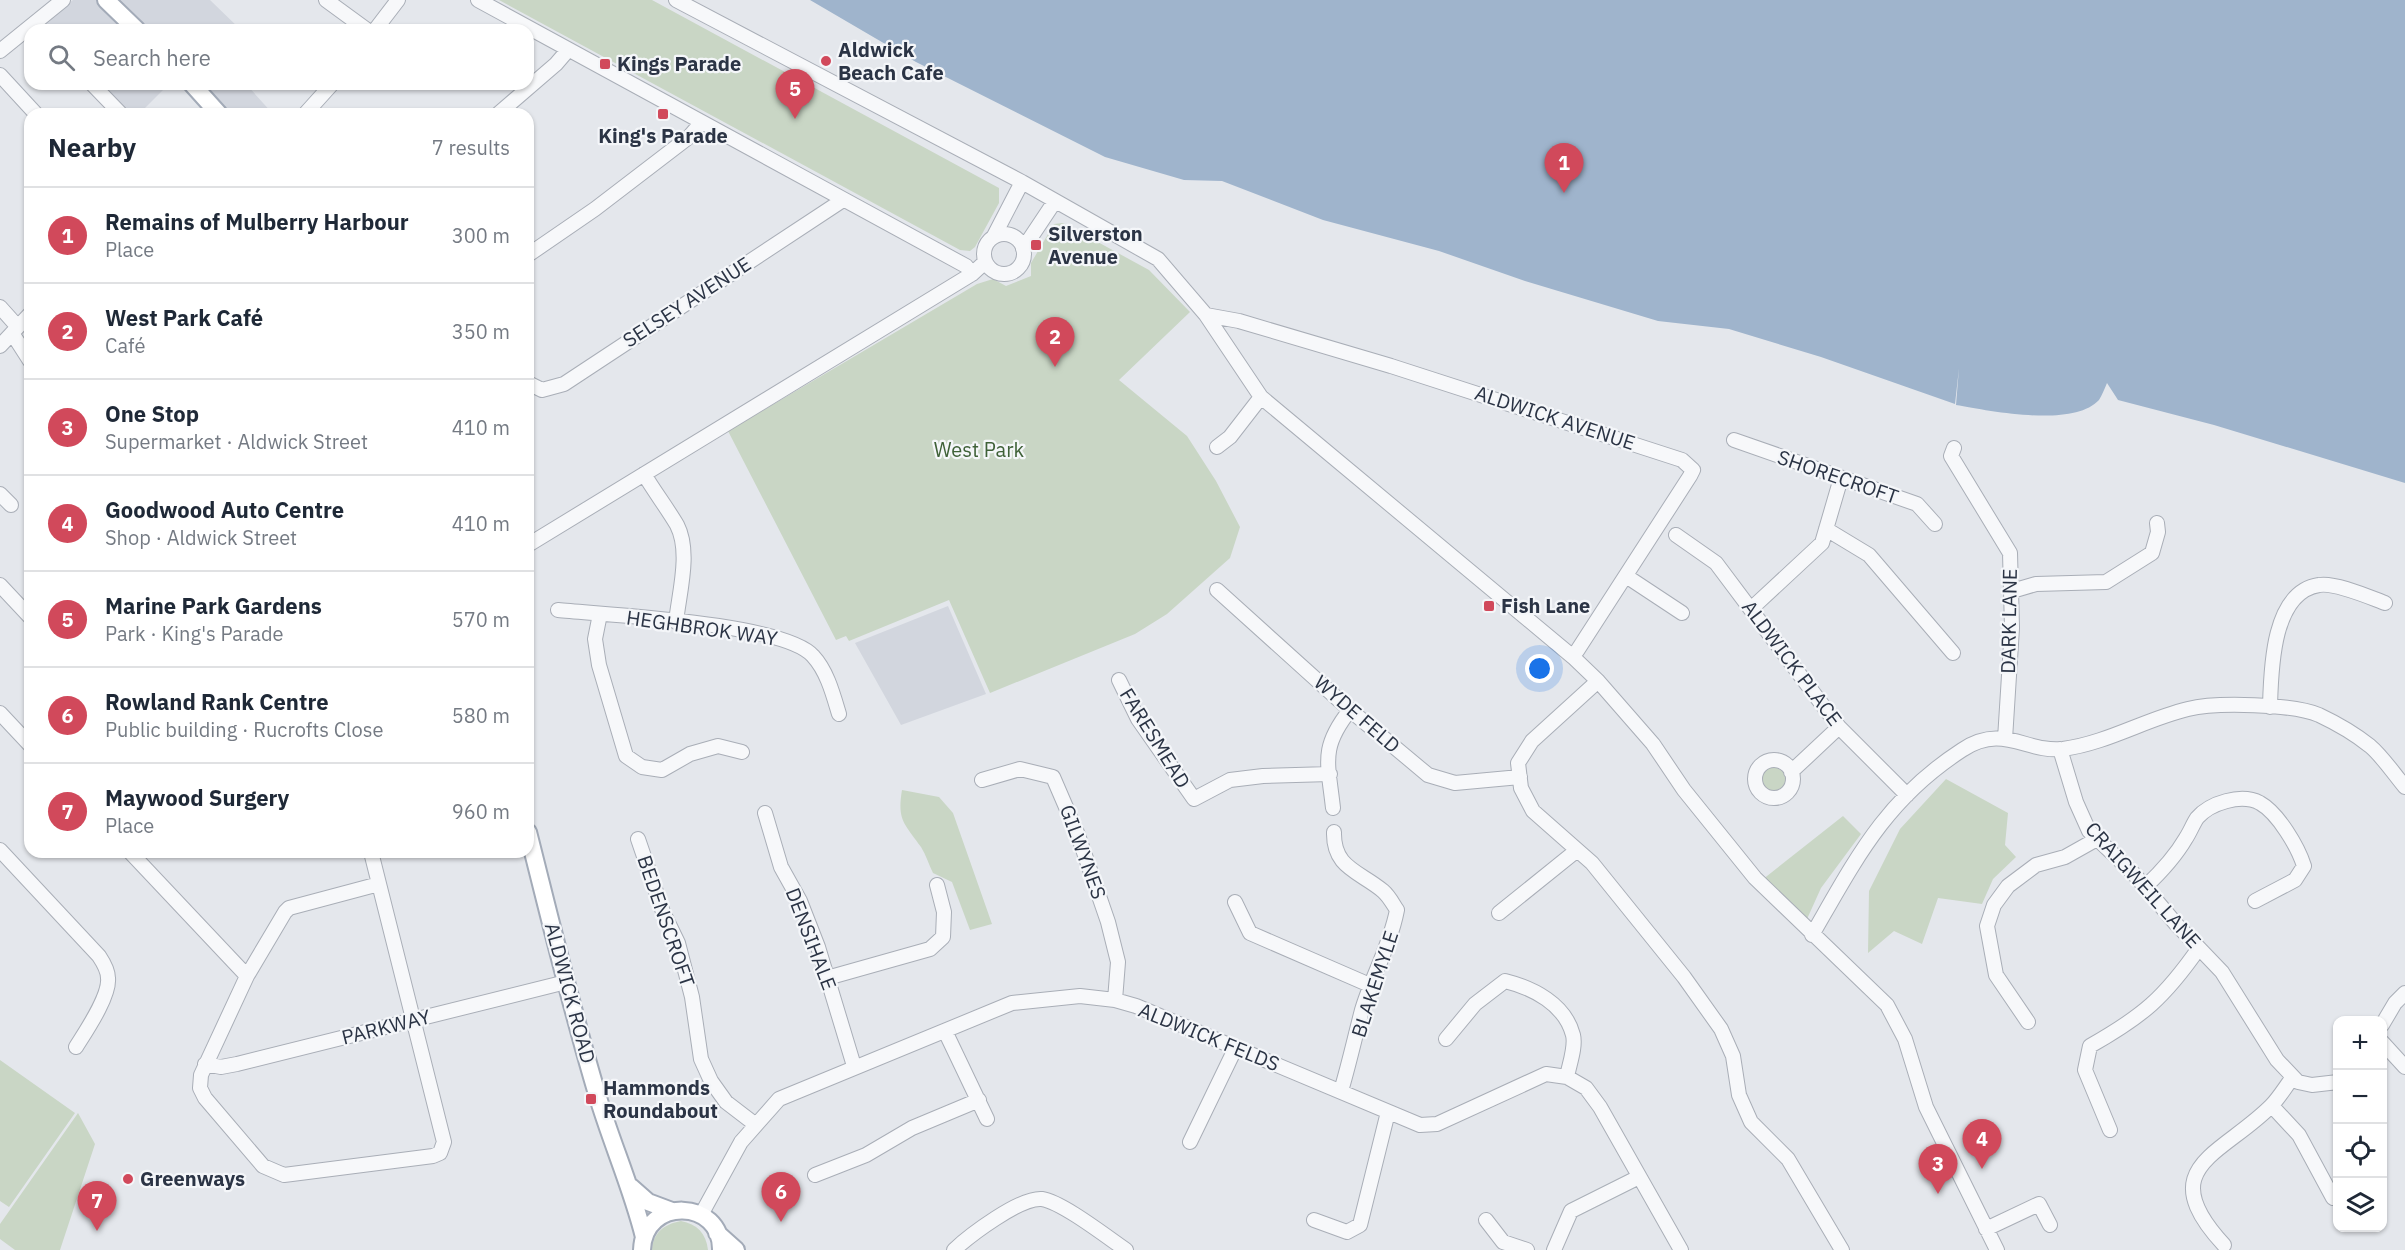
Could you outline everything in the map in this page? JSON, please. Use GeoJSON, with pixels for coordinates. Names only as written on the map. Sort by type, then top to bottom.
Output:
{"type":"FeatureCollection","features":[{"type":"Feature","properties":{"kind":"main road"},"geometry":{"type":"LineString","coordinates":[[106,0],[131,24]]}},
{"type":"Feature","properties":{"kind":"main road"},"geometry":{"type":"LineString","coordinates":[[197,90],[214,108]]}},
{"type":"Feature","properties":{"kind":"main road","name":"ALDWICK ROAD"},"geometry":{"type":"LineString","coordinates":[[534,856],[607,1128],[630,1186],[642,1246]]}},
{"type":"Feature","properties":{"kind":"main road"},"geometry":{"type":"LineString","coordinates":[[630,1186],[648,1202],[672,1211],[689,1210],[701,1215],[736,1250]]}},
{"type":"Feature","properties":{"kind":"main road"},"geometry":{"type":"LineString","coordinates":[[642,1246],[655,1220],[672,1211]]}},
{"type":"Feature","properties":{"kind":"main road"},"geometry":{"type":"LineString","coordinates":[[717,1233],[720,1250]]}},
{"type":"Feature","properties":{"kind":"street"},"geometry":{"type":"LineString","coordinates":[[39,24],[63,0]]}},
{"type":"Feature","properties":{"kind":"street"},"geometry":{"type":"LineString","coordinates":[[326,0],[359,24]]}},
{"type":"Feature","properties":{"kind":"street"},"geometry":{"type":"LineString","coordinates":[[380,24],[398,0]]}},
{"type":"Feature","properties":{"kind":"street"},"geometry":{"type":"LineString","coordinates":[[478,0],[521,24]]}},
{"type":"Feature","properties":{"kind":"street"},"geometry":{"type":"LineString","coordinates":[[676,0],[1022,182],[1158,259],[1206,315],[1260,397],[1573,657],[1598,681],[1653,744],[1690,798],[1755,878],[1887,1005],[1905,1040],[1926,1107],[1997,1250]]}},
{"type":"Feature","properties":{"kind":"street"},"geometry":{"type":"LineString","coordinates":[[534,31],[966,266],[972,274]]}},
{"type":"Feature","properties":{"kind":"street"},"geometry":{"type":"LineString","coordinates":[[0,51],[24,35]]}},
{"type":"Feature","properties":{"kind":"street"},"geometry":{"type":"LineString","coordinates":[[534,83],[568,50]]}},
{"type":"Feature","properties":{"kind":"street"},"geometry":{"type":"LineString","coordinates":[[0,75],[30,108]]}},
{"type":"Feature","properties":{"kind":"street"},"geometry":{"type":"LineString","coordinates":[[98,90],[115,108]]}},
{"type":"Feature","properties":{"kind":"street"},"geometry":{"type":"LineString","coordinates":[[310,108],[327,90]]}},
{"type":"Feature","properties":{"kind":"street"},"geometry":{"type":"LineString","coordinates":[[505,108],[526,90]]}},
{"type":"Feature","properties":{"kind":"street"},"geometry":{"type":"LineString","coordinates":[[534,251],[689,137],[700,123]]}},
{"type":"Feature","properties":{"kind":"street"},"geometry":{"type":"LineString","coordinates":[[1022,182],[994,236],[986,245],[986,262],[995,272],[1008,273],[1019,267],[1023,249],[1055,201]]}},
{"type":"Feature","properties":{"kind":"street","name":"SELSEY AVENUE"},"geometry":{"type":"LineString","coordinates":[[534,386],[542,390],[564,384],[843,200]]}},
{"type":"Feature","properties":{"kind":"street"},"geometry":{"type":"LineString","coordinates":[[994,236],[1012,235],[1023,249]]}},
{"type":"Feature","properties":{"kind":"street"},"geometry":{"type":"LineString","coordinates":[[534,541],[972,274],[986,262]]}},
{"type":"Feature","properties":{"kind":"street"},"geometry":{"type":"LineString","coordinates":[[0,307],[24,349]]}},
{"type":"Feature","properties":{"kind":"street","name":"ALDWICK AVENUE"},"geometry":{"type":"LineString","coordinates":[[1206,315],[1239,321],[1391,366],[1690,465],[1693,470],[1690,476],[1577,651]]}},
{"type":"Feature","properties":{"kind":"street"},"geometry":{"type":"LineString","coordinates":[[0,346],[24,320]]}},
{"type":"Feature","properties":{"kind":"street"},"geometry":{"type":"LineString","coordinates":[[1217,447],[1230,437],[1260,397]]}},
{"type":"Feature","properties":{"kind":"street","name":"SHORECROFT"},"geometry":{"type":"LineString","coordinates":[[1734,440],[1917,504],[1935,524]]}},
{"type":"Feature","properties":{"kind":"street","name":"DARK LANE"},"geometry":{"type":"LineString","coordinates":[[1954,448],[1951,456],[2010,553],[2012,591],[2005,739]]}},
{"type":"Feature","properties":{"kind":"street"},"geometry":{"type":"LineString","coordinates":[[644,474],[678,527],[682,542],[683,558],[676,622]]}},
{"type":"Feature","properties":{"kind":"street"},"geometry":{"type":"LineString","coordinates":[[1752,608],[1822,543],[1841,478]]}},
{"type":"Feature","properties":{"kind":"street"},"geometry":{"type":"LineString","coordinates":[[0,494],[11,505]]}},
{"type":"Feature","properties":{"kind":"street"},"geometry":{"type":"LineString","coordinates":[[2012,591],[2036,584],[2106,582],[2152,553],[2158,532],[2157,523]]}},
{"type":"Feature","properties":{"kind":"street"},"geometry":{"type":"LineString","coordinates":[[1826,529],[1869,555],[1953,653]]}},
{"type":"Feature","properties":{"kind":"street","name":"ALDWICK PLACE"},"geometry":{"type":"LineString","coordinates":[[1676,535],[1716,563],[1752,608],[1839,727],[1907,795]]}},
{"type":"Feature","properties":{"kind":"street"},"geometry":{"type":"LineString","coordinates":[[1626,576],[1682,613]]}},
{"type":"Feature","properties":{"kind":"street"},"geometry":{"type":"LineString","coordinates":[[2270,707],[2271,671],[2277,637],[2286,609],[2299,592],[2320,584],[2385,603]]}},
{"type":"Feature","properties":{"kind":"street"},"geometry":{"type":"LineString","coordinates":[[0,585],[24,611]]}},
{"type":"Feature","properties":{"kind":"street","name":"WYDE FELD"},"geometry":{"type":"LineString","coordinates":[[1217,590],[1350,710],[1428,775],[1455,783],[1520,777]]}},
{"type":"Feature","properties":{"kind":"street","name":"HEGHBROK WAY"},"geometry":{"type":"LineString","coordinates":[[558,610],[735,629],[786,640],[813,655],[830,685],[839,714]]}},
{"type":"Feature","properties":{"kind":"street"},"geometry":{"type":"LineString","coordinates":[[600,614],[595,639],[598,665],[626,756],[642,767],[662,770],[690,754],[718,746],[742,752]]}},
{"type":"Feature","properties":{"kind":"street","name":"FARESMEAD"},"geometry":{"type":"LineString","coordinates":[[1119,680],[1138,718],[1194,799],[1230,780],[1263,776],[1330,774]]}},
{"type":"Feature","properties":{"kind":"street"},"geometry":{"type":"LineString","coordinates":[[1598,681],[1532,741],[1518,763],[1521,788],[1533,811],[1599,872],[1684,978],[1720,1029],[1732,1056],[1739,1095],[1751,1122],[1788,1159],[1842,1250]]}},
{"type":"Feature","properties":{"kind":"street"},"geometry":{"type":"LineString","coordinates":[[1812,935],[1865,842],[1891,810],[1964,748],[1994,737],[2060,749],[2087,744],[2190,708],[2250,703],[2317,714],[2372,748],[2405,787]]}},
{"type":"Feature","properties":{"kind":"street"},"geometry":{"type":"LineString","coordinates":[[1333,808],[1327,749],[1350,710]]}},
{"type":"Feature","properties":{"kind":"street"},"geometry":{"type":"LineString","coordinates":[[0,713],[24,739]]}},
{"type":"Feature","properties":{"kind":"street"},"geometry":{"type":"LineString","coordinates":[[1791,772],[1839,727]]}},
{"type":"Feature","properties":{"kind":"street","name":"CRAIGWEIL LANE"},"geometry":{"type":"LineString","coordinates":[[2060,749],[2076,802],[2089,831],[2145,887],[2222,972],[2277,1060],[2293,1077]]}},
{"type":"Feature","properties":{"kind":"street","name":"GILWYNES"},"geometry":{"type":"LineString","coordinates":[[982,780],[1020,769],[1053,777],[1078,835],[1108,922],[1118,962],[1115,1000]]}},
{"type":"Feature","properties":{"kind":"street"},"geometry":{"type":"LineString","coordinates":[[1179,804],[1194,799]]}},
{"type":"Feature","properties":{"kind":"street"},"geometry":{"type":"LineString","coordinates":[[2145,887],[2164,869],[2197,819],[2211,806],[2235,799],[2260,803],[2281,825],[2299,850],[2304,866],[2295,880],[2255,901]]}},
{"type":"Feature","properties":{"kind":"street","name":"DENSIHALE"},"geometry":{"type":"LineString","coordinates":[[765,813],[781,867],[800,901],[854,1066]]}},
{"type":"Feature","properties":{"kind":"street","name":"BLAKEMYLE"},"geometry":{"type":"LineString","coordinates":[[1334,832],[1334,848],[1341,861],[1385,892],[1397,910],[1392,935],[1362,1009],[1355,1048],[1341,1091]]}},
{"type":"Feature","properties":{"kind":"street"},"geometry":{"type":"LineString","coordinates":[[2028,1022],[1996,975],[1987,926],[1994,905],[2008,886],[2036,865],[2065,857],[2097,838]]}},
{"type":"Feature","properties":{"kind":"street","name":"BEDENSCROFT"},"geometry":{"type":"LineString","coordinates":[[638,839],[663,912],[678,943],[692,997],[701,1059],[711,1081],[726,1102],[756,1125]]}},
{"type":"Feature","properties":{"kind":"street"},"geometry":{"type":"LineString","coordinates":[[1499,913],[1576,851]]}},
{"type":"Feature","properties":{"kind":"street"},"geometry":{"type":"LineString","coordinates":[[2,857],[99,956],[105,966],[109,978],[105,993],[76,1047]]}},
{"type":"Feature","properties":{"kind":"street"},"geometry":{"type":"LineString","coordinates":[[141,858],[247,976]]}},
{"type":"Feature","properties":{"kind":"street"},"geometry":{"type":"LineString","coordinates":[[372,858],[444,1142],[440,1153],[284,1175],[274,1172],[263,1166],[205,1098],[200,1088],[205,1064],[247,976],[281,917],[289,908],[379,884]]}},
{"type":"Feature","properties":{"kind":"street"},"geometry":{"type":"LineString","coordinates":[[827,978],[930,949],[943,937],[944,912],[937,885]]}},
{"type":"Feature","properties":{"kind":"street"},"geometry":{"type":"LineString","coordinates":[[1235,902],[1250,933],[1372,986]]}},
{"type":"Feature","properties":{"kind":"street"},"geometry":{"type":"LineString","coordinates":[[2110,1130],[2085,1070],[2090,1046],[2154,1005],[2176,981],[2199,948]]}},
{"type":"Feature","properties":{"kind":"street"},"geometry":{"type":"LineString","coordinates":[[1446,1039],[1475,1004],[1505,981],[1529,987],[1549,1000],[1562,1013],[1573,1036],[1567,1077],[1586,1089],[1600,1107],[1639,1178],[1673,1232],[1681,1250]]}},
{"type":"Feature","properties":{"kind":"street","name":"PARKWAY"},"geometry":{"type":"LineString","coordinates":[[205,1064],[221,1067],[566,982]]}},
{"type":"Feature","properties":{"kind":"street"},"geometry":{"type":"LineString","coordinates":[[2387,1017],[2395,1003],[2405,993]]}},
{"type":"Feature","properties":{"kind":"street","name":"ALDWICK FELDS"},"geometry":{"type":"LineString","coordinates":[[701,1215],[741,1142],[779,1099],[854,1066],[1012,1004],[1080,996],[1115,1000],[1236,1047],[1420,1125],[1437,1124],[1546,1074],[1567,1077]]}},
{"type":"Feature","properties":{"kind":"street"},"geometry":{"type":"LineString","coordinates":[[945,1031],[987,1119]]}},
{"type":"Feature","properties":{"kind":"street"},"geometry":{"type":"LineString","coordinates":[[1190,1142],[1236,1047]]}},
{"type":"Feature","properties":{"kind":"street"},"geometry":{"type":"LineString","coordinates":[[2387,1047],[2405,1067]]}},
{"type":"Feature","properties":{"kind":"street"},"geometry":{"type":"LineString","coordinates":[[2224,1245],[2203,1222],[2193,1200],[2194,1177],[2207,1157],[2272,1106],[2293,1077],[2298,1082],[2312,1085],[2333,1082]]}},
{"type":"Feature","properties":{"kind":"street"},"geometry":{"type":"LineString","coordinates":[[815,1175],[866,1155],[912,1128],[979,1100]]}},
{"type":"Feature","properties":{"kind":"street"},"geometry":{"type":"LineString","coordinates":[[2272,1106],[2299,1135],[2333,1198]]}},
{"type":"Feature","properties":{"kind":"street"},"geometry":{"type":"LineString","coordinates":[[1314,1220],[1347,1232],[1360,1225],[1388,1112]]}},
{"type":"Feature","properties":{"kind":"street"},"geometry":{"type":"LineString","coordinates":[[1554,1250],[1571,1210],[1639,1178]]}},
{"type":"Feature","properties":{"kind":"street"},"geometry":{"type":"LineString","coordinates":[[954,1250],[975,1230],[1039,1199],[1051,1202],[1072,1214],[1126,1250]]}},
{"type":"Feature","properties":{"kind":"street"},"geometry":{"type":"LineString","coordinates":[[1986,1229],[2039,1204],[2050,1225]]}},
{"type":"Feature","properties":{"kind":"street"},"geometry":{"type":"LineString","coordinates":[[1486,1220],[1503,1242],[1527,1250]]}},
{"type":"Feature","properties":{"kind":"shaded area"},"geometry":{"type":"Polygon","coordinates":[[[73,0],[210,0],[235,24],[41,24],[73,0]]]}},
{"type":"Feature","properties":{"kind":"shaded area"},"geometry":{"type":"Polygon","coordinates":[[[104,90],[163,90],[145,108],[121,108],[104,90]]]}},
{"type":"Feature","properties":{"kind":"shaded area"},"geometry":{"type":"Polygon","coordinates":[[[207,90],[251,90],[268,108],[223,108],[207,90]]]}},
{"type":"Feature","properties":{"kind":"shaded area"},"geometry":{"type":"Polygon","coordinates":[[[948,606],[986,694],[901,725],[855,643],[948,606]]]}},
{"type":"Feature","properties":{"kind":"green space"},"geometry":{"type":"Polygon","coordinates":[[[499,0],[652,0],[999,188],[999,203],[975,247],[970,251],[960,250],[499,0]]]}},
{"type":"Feature","properties":{"kind":"green space","name":"West Park"},"geometry":{"type":"Polygon","coordinates":[[[1063,223],[1149,270],[1190,312],[1119,380],[1187,436],[1216,481],[1240,527],[1230,558],[1167,614],[1135,634],[990,693],[949,600],[849,641],[846,636],[836,640],[728,431],[977,284],[993,279],[1006,286],[1031,276],[1031,263],[1054,224],[1063,223]]]}},
{"type":"Feature","properties":{"kind":"green space"},"geometry":{"type":"Polygon","coordinates":[[[1773,764],[1784,769],[1789,780],[1784,791],[1773,796],[1762,791],[1757,780],[1762,769],[1773,764]]]}},
{"type":"Feature","properties":{"kind":"green space"},"geometry":{"type":"Polygon","coordinates":[[[1946,779],[2008,813],[2005,845],[2016,857],[1993,879],[1982,904],[1938,898],[1922,944],[1894,931],[1868,953],[1869,891],[1900,829],[1946,779]]]}},
{"type":"Feature","properties":{"kind":"green space"},"geometry":{"type":"Polygon","coordinates":[[[902,790],[939,797],[953,813],[992,924],[970,930],[952,882],[933,873],[923,850],[903,821],[900,808],[902,790]]]}},
{"type":"Feature","properties":{"kind":"green space"},"geometry":{"type":"Polygon","coordinates":[[[1843,816],[1861,834],[1821,888],[1807,919],[1762,880],[1843,816]]]}},
{"type":"Feature","properties":{"kind":"green space"},"geometry":{"type":"Polygon","coordinates":[[[0,1060],[75,1113],[9,1207],[0,1201],[0,1060]]]}},
{"type":"Feature","properties":{"kind":"green space"},"geometry":{"type":"Polygon","coordinates":[[[78,1113],[95,1144],[60,1250],[15,1250],[0,1239],[0,1224],[78,1113]]]}},
{"type":"Feature","properties":{"kind":"green space"},"geometry":{"type":"Polygon","coordinates":[[[681,1221],[692,1224],[700,1230],[708,1250],[652,1250],[660,1230],[669,1224],[681,1221]]]}},
{"type":"Feature","properties":{"kind":"water"},"geometry":{"type":"Polygon","coordinates":[[[810,0],[2405,0],[2405,483],[2214,425],[2118,400],[2107,383],[2099,400],[2087,409],[2071,413],[2031,415],[1956,405],[1959,368],[1955,404],[1821,357],[1729,329],[1658,321],[1525,281],[1439,251],[1323,220],[1222,181],[1184,180],[1105,157],[916,62],[810,0]]]}},
{"type":"Feature","properties":{"kind":"place","name":"Aldwick Beach Cafe"},"geometry":{"type":"Point","coordinates":[826,61]}},
{"type":"Feature","properties":{"kind":"place","name":"Kings Parade"},"geometry":{"type":"Point","coordinates":[605,64]}},
{"type":"Feature","properties":{"kind":"place","name":"King's Parade"},"geometry":{"type":"Point","coordinates":[663,114]}},
{"type":"Feature","properties":{"kind":"place","name":"Marine Park Gardens"},"geometry":{"type":"Point","coordinates":[795,119]}},
{"type":"Feature","properties":{"kind":"place","name":"Remains of Mulberry Harbour"},"geometry":{"type":"Point","coordinates":[1564,193]}},
{"type":"Feature","properties":{"kind":"place","name":"Silverston Avenue"},"geometry":{"type":"Point","coordinates":[1036,245]}},
{"type":"Feature","properties":{"kind":"place","name":"West Park Café"},"geometry":{"type":"Point","coordinates":[1055,367]}},
{"type":"Feature","properties":{"kind":"place","name":"Fish Lane"},"geometry":{"type":"Point","coordinates":[1489,606]}},
{"type":"Feature","properties":{"kind":"place","name":"Hammonds Roundabout"},"geometry":{"type":"Point","coordinates":[591,1099]}},
{"type":"Feature","properties":{"kind":"place","name":"Goodwood Auto Centre"},"geometry":{"type":"Point","coordinates":[1982,1169]}},
{"type":"Feature","properties":{"kind":"place","name":"Greenways"},"geometry":{"type":"Point","coordinates":[128,1179]}},
{"type":"Feature","properties":{"kind":"place","name":"One Stop"},"geometry":{"type":"Point","coordinates":[1938,1194]}},
{"type":"Feature","properties":{"kind":"place","name":"Rowland Rank Centre"},"geometry":{"type":"Point","coordinates":[781,1222]}},
{"type":"Feature","properties":{"kind":"place","name":"Maywood Surgery"},"geometry":{"type":"Point","coordinates":[97,1231]}}]}
